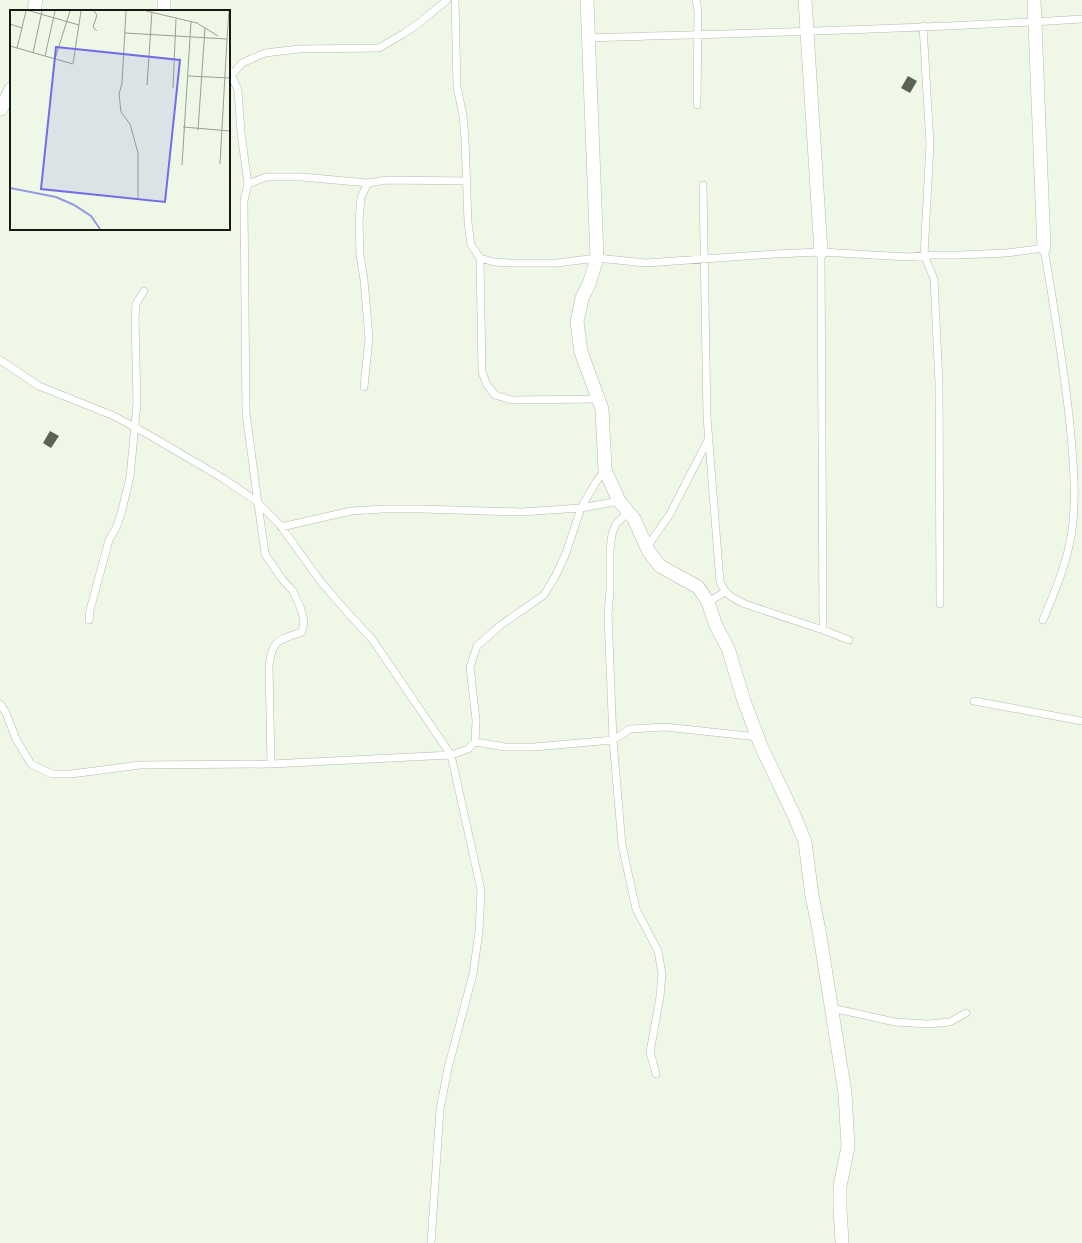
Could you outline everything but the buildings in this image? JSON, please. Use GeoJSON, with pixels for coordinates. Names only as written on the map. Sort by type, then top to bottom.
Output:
{"type":"FeatureCollection","features":[{"type":"Feature","properties":{"kind":"street"},"geometry":{"type":"LineString","coordinates":[[34,10],[36,0]]}},
{"type":"Feature","properties":{"kind":"street"},"geometry":{"type":"LineString","coordinates":[[588,0],[597,258],[589,284],[582,298],[577,322],[581,352],[602,409],[605,470],[624,506],[634,519],[649,552],[660,566],[698,587],[708,602],[716,626],[728,648],[737,679],[758,737],[805,842],[812,896],[843,1074],[848,1147],[840,1186],[842,1241]]}},
{"type":"Feature","properties":{"kind":"street"},"geometry":{"type":"LineString","coordinates":[[805,0],[821,252]]}},
{"type":"Feature","properties":{"kind":"street"},"geometry":{"type":"LineString","coordinates":[[1034,0],[1044,248]]}},
{"type":"Feature","properties":{"kind":"street"},"geometry":{"type":"LineString","coordinates":[[3,110],[10,92]]}},
{"type":"Feature","properties":{"kind":"lane"},"geometry":{"type":"LineString","coordinates":[[271,764],[269,666],[271,652],[276,642],[302,632],[304,621],[301,609],[293,591],[282,579],[264,554],[246,413],[244,201],[248,184],[241,133],[238,90],[230,73],[242,63],[265,53],[299,49],[379,48],[414,27],[447,0]]}},
{"type":"Feature","properties":{"kind":"lane"},"geometry":{"type":"LineString","coordinates":[[455,0],[457,87],[463,115],[468,222],[471,244],[480,258],[482,372],[487,385],[495,395],[512,400],[598,399]]}},
{"type":"Feature","properties":{"kind":"lane"},"geometry":{"type":"LineString","coordinates":[[696,0],[698,11],[698,105]]}},
{"type":"Feature","properties":{"kind":"lane"},"geometry":{"type":"LineString","coordinates":[[589,38],[807,31],[1082,19]]}},
{"type":"Feature","properties":{"kind":"lane"},"geometry":{"type":"LineString","coordinates":[[923,26],[930,144],[924,255],[934,279],[935,294],[939,384],[940,604]]}},
{"type":"Feature","properties":{"kind":"lane"},"geometry":{"type":"LineString","coordinates":[[248,184],[266,177],[302,177],[368,183],[387,180],[467,182]]}},
{"type":"Feature","properties":{"kind":"lane"},"geometry":{"type":"LineString","coordinates":[[364,387],[369,338],[364,280],[360,255],[359,221],[361,198],[368,183]]}},
{"type":"Feature","properties":{"kind":"lane"},"geometry":{"type":"LineString","coordinates":[[703,185],[707,417],[720,582],[725,592],[745,604],[849,640]]}},
{"type":"Feature","properties":{"kind":"lane"},"geometry":{"type":"LineString","coordinates":[[480,258],[494,262],[509,263],[557,262],[597,258],[646,263],[821,252],[908,257],[924,255],[1006,253],[1044,248],[1066,386],[1074,485],[1073,523],[1064,566],[1043,620]]}},
{"type":"Feature","properties":{"kind":"lane"},"geometry":{"type":"LineString","coordinates":[[821,252],[823,630]]}},
{"type":"Feature","properties":{"kind":"lane"},"geometry":{"type":"LineString","coordinates":[[89,620],[90,610],[109,540],[116,528],[121,514],[130,477],[137,403],[136,304],[144,291]]}},
{"type":"Feature","properties":{"kind":"lane"},"geometry":{"type":"LineString","coordinates":[[0,360],[39,386],[114,416],[135,427],[224,479],[258,502],[281,527],[321,582],[346,612],[372,639],[451,754],[481,890],[479,932],[473,974],[448,1068],[440,1109],[431,1243]]}},
{"type":"Feature","properties":{"kind":"lane"},"geometry":{"type":"LineString","coordinates":[[647,547],[670,514],[709,438]]}},
{"type":"Feature","properties":{"kind":"lane"},"geometry":{"type":"LineString","coordinates":[[0,704],[6,713],[16,739],[31,764],[52,774],[71,774],[140,765],[271,764],[451,754],[468,749],[475,742],[476,720],[470,667],[477,646],[501,625],[544,595],[556,575],[566,553],[581,508],[605,470]]}},
{"type":"Feature","properties":{"kind":"lane"},"geometry":{"type":"LineString","coordinates":[[281,527],[351,511],[383,509],[422,508],[521,512],[624,506],[612,534],[610,549],[610,590],[608,615],[613,740],[622,845],[636,909],[658,951],[662,974],[660,997],[650,1052],[656,1074]]}},
{"type":"Feature","properties":{"kind":"lane"},"geometry":{"type":"LineString","coordinates":[[708,602],[725,592]]}},
{"type":"Feature","properties":{"kind":"lane"},"geometry":{"type":"LineString","coordinates":[[974,701],[1082,721]]}},
{"type":"Feature","properties":{"kind":"lane"},"geometry":{"type":"LineString","coordinates":[[475,742],[505,747],[534,747],[613,740],[630,729],[665,727],[716,734],[758,737]]}},
{"type":"Feature","properties":{"kind":"lane"},"geometry":{"type":"LineString","coordinates":[[832,1008],[895,1022],[926,1024],[950,1022],[966,1013]]}}]}
